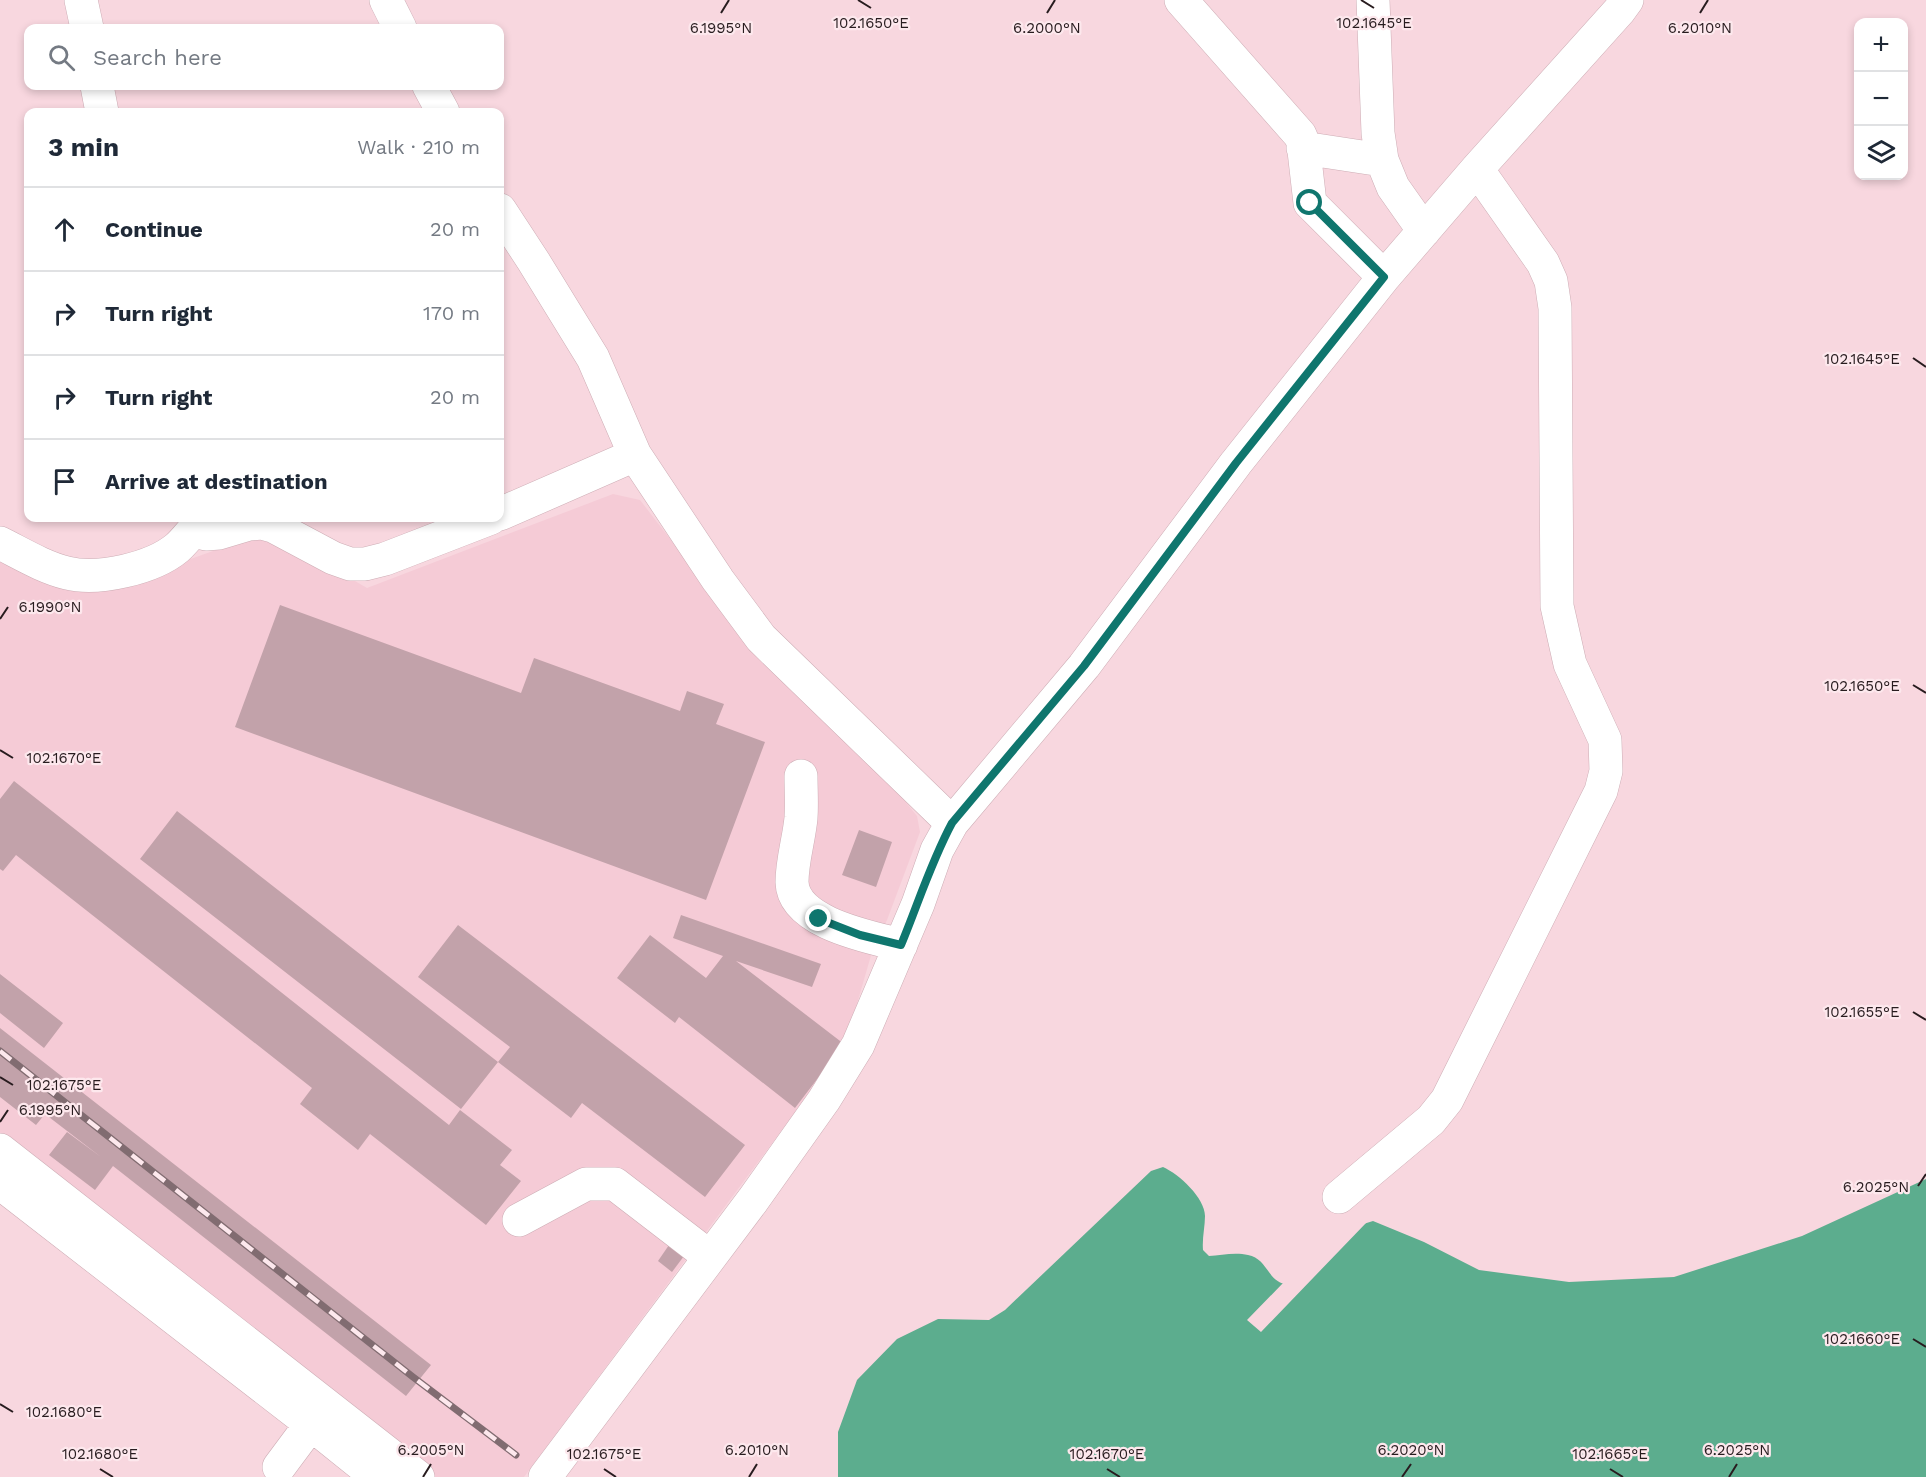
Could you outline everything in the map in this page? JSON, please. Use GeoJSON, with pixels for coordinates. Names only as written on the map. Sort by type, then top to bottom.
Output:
{"type":"FeatureCollection","features":[{"type":"Feature","properties":{"kind":"street"},"geometry":{"type":"LineString","coordinates":[[81,0],[86,24]]}},
{"type":"Feature","properties":{"kind":"street"},"geometry":{"type":"LineString","coordinates":[[386,0],[398,24]]}},
{"type":"Feature","properties":{"kind":"street"},"geometry":{"type":"LineString","coordinates":[[1181,0],[1300,135],[1304,148],[1310,203],[1384,277]]}},
{"type":"Feature","properties":{"kind":"street"},"geometry":{"type":"LineString","coordinates":[[1373,0],[1378,133],[1383,160],[1392,187],[1424,231]]}},
{"type":"Feature","properties":{"kind":"street"},"geometry":{"type":"LineString","coordinates":[[545,1477],[824,1100],[858,1045],[918,904],[937,849],[952,823],[1084,666],[1236,463],[1384,277],[1477,169],[1620,11],[1627,0]]}},
{"type":"Feature","properties":{"kind":"street"},"geometry":{"type":"LineString","coordinates":[[98,90],[101,108]]}},
{"type":"Feature","properties":{"kind":"street"},"geometry":{"type":"LineString","coordinates":[[431,90],[441,108]]}},
{"type":"Feature","properties":{"kind":"street"},"geometry":{"type":"LineString","coordinates":[[1304,148],[1383,160]]}},
{"type":"Feature","properties":{"kind":"street"},"geometry":{"type":"LineString","coordinates":[[1340,1197],[1431,1120],[1446,1100],[1601,791],[1606,771],[1605,740],[1570,664],[1557,606],[1555,308],[1551,281],[1543,263],[1477,169]]}},
{"type":"Feature","properties":{"kind":"street"},"geometry":{"type":"LineString","coordinates":[[504,216],[593,358],[636,455],[718,580],[761,638],[952,823]]}},
{"type":"Feature","properties":{"kind":"street"},"geometry":{"type":"LineString","coordinates":[[504,506],[636,455]]}},
{"type":"Feature","properties":{"kind":"street"},"geometry":{"type":"LineString","coordinates":[[0,543],[48,567],[70,574],[90,575],[121,572],[155,561],[177,548],[191,524],[206,534],[262,523],[273,526],[333,558],[350,564],[364,564],[385,559],[468,522]]}},
{"type":"Feature","properties":{"kind":"street"},"geometry":{"type":"LineString","coordinates":[[801,776],[801,816],[792,884],[800,904],[819,919],[860,935],[901,945]]}},
{"type":"Feature","properties":{"kind":"street"},"geometry":{"type":"LineString","coordinates":[[0,1150],[418,1477]]}},
{"type":"Feature","properties":{"kind":"street"},"geometry":{"type":"LineString","coordinates":[[0,1183],[376,1477]]}},
{"type":"Feature","properties":{"kind":"street"},"geometry":{"type":"LineString","coordinates":[[519,1220],[586,1184],[615,1184],[710,1257]]}},
{"type":"Feature","properties":{"kind":"street"},"geometry":{"type":"LineString","coordinates":[[279,1467],[311,1424]]}},
{"type":"Feature","properties":{"kind":"shaded area"},"geometry":{"type":"Polygon","coordinates":[[[613,494],[640,500],[768,666],[887,779],[917,816],[920,832],[887,920],[872,952],[845,1045],[524,1477],[398,1477],[0,1168],[0,548],[123,583],[269,531],[367,588],[613,494]]]}},
{"type":"Feature","properties":{"kind":"shaded area"},"geometry":{"type":"Polygon","coordinates":[[[1163,1167],[1190,1187],[1201,1202],[1205,1216],[1203,1250],[1209,1256],[1248,1255],[1261,1262],[1273,1277],[1285,1284],[1293,1284],[1357,1226],[1373,1221],[1424,1242],[1479,1270],[1569,1282],[1674,1277],[1802,1236],[1926,1179],[1926,1477],[838,1477],[838,1432],[857,1380],[897,1339],[938,1319],[989,1320],[1005,1310],[1151,1171],[1163,1167]]]}},
{"type":"Feature","properties":{"kind":"pier"},"geometry":{"type":"Polygon","coordinates":[[[1364,1221],[1366,1223],[1261,1332],[1247,1320],[1284,1282],[1292,1281],[1355,1223],[1364,1221]]]}},
{"type":"Feature","properties":{"kind":"building"},"geometry":{"type":"Polygon","coordinates":[[[280,605],[521,693],[534,658],[680,711],[687,691],[724,704],[716,724],[765,742],[706,900],[235,727],[280,605]]]}},
{"type":"Feature","properties":{"kind":"building"},"geometry":{"type":"Polygon","coordinates":[[[14,781],[449,1125],[460,1110],[512,1150],[500,1165],[521,1181],[486,1225],[370,1134],[358,1150],[300,1104],[312,1088],[16,855],[3,871],[0,869],[0,799],[14,781]]]}},
{"type":"Feature","properties":{"kind":"building"},"geometry":{"type":"Polygon","coordinates":[[[177,811],[498,1062],[461,1109],[140,859],[177,811]]]}},
{"type":"Feature","properties":{"kind":"building"},"geometry":{"type":"Polygon","coordinates":[[[859,830],[892,842],[876,887],[842,875],[859,830]]]}},
{"type":"Feature","properties":{"kind":"building"},"geometry":{"type":"Polygon","coordinates":[[[681,915],[821,964],[812,987],[736,961],[844,1044],[795,1108],[679,1017],[675,1023],[617,978],[650,935],[706,978],[723,956],[673,938],[681,915]]]}},
{"type":"Feature","properties":{"kind":"building"},"geometry":{"type":"Polygon","coordinates":[[[458,925],[745,1145],[705,1197],[582,1103],[571,1118],[498,1062],[510,1047],[418,977],[458,925]]]}},
{"type":"Feature","properties":{"kind":"building"},"geometry":{"type":"Polygon","coordinates":[[[0,974],[63,1023],[44,1048],[0,1013],[0,974]]]}},
{"type":"Feature","properties":{"kind":"building"},"geometry":{"type":"Polygon","coordinates":[[[0,1028],[431,1365],[406,1396],[113,1166],[95,1190],[49,1155],[67,1132],[101,1157],[45,1114],[36,1125],[0,1097],[0,1028]]]}},
{"type":"Feature","properties":{"kind":"building"},"geometry":{"type":"Polygon","coordinates":[[[669,1245],[684,1256],[672,1272],[658,1261],[669,1245]]]}},
{"type":"Feature","properties":{"kind":"railway"},"geometry":{"type":"LineString","coordinates":[[0,1051],[413,1377],[516,1455]]}},
{"type":"Feature","properties":{"kind":"route"},"geometry":{"type":"LineString","coordinates":[[819,919],[860,935],[901,945],[937,849],[952,823],[1084,666],[1236,463],[1384,277],[1310,203]]}}]}
